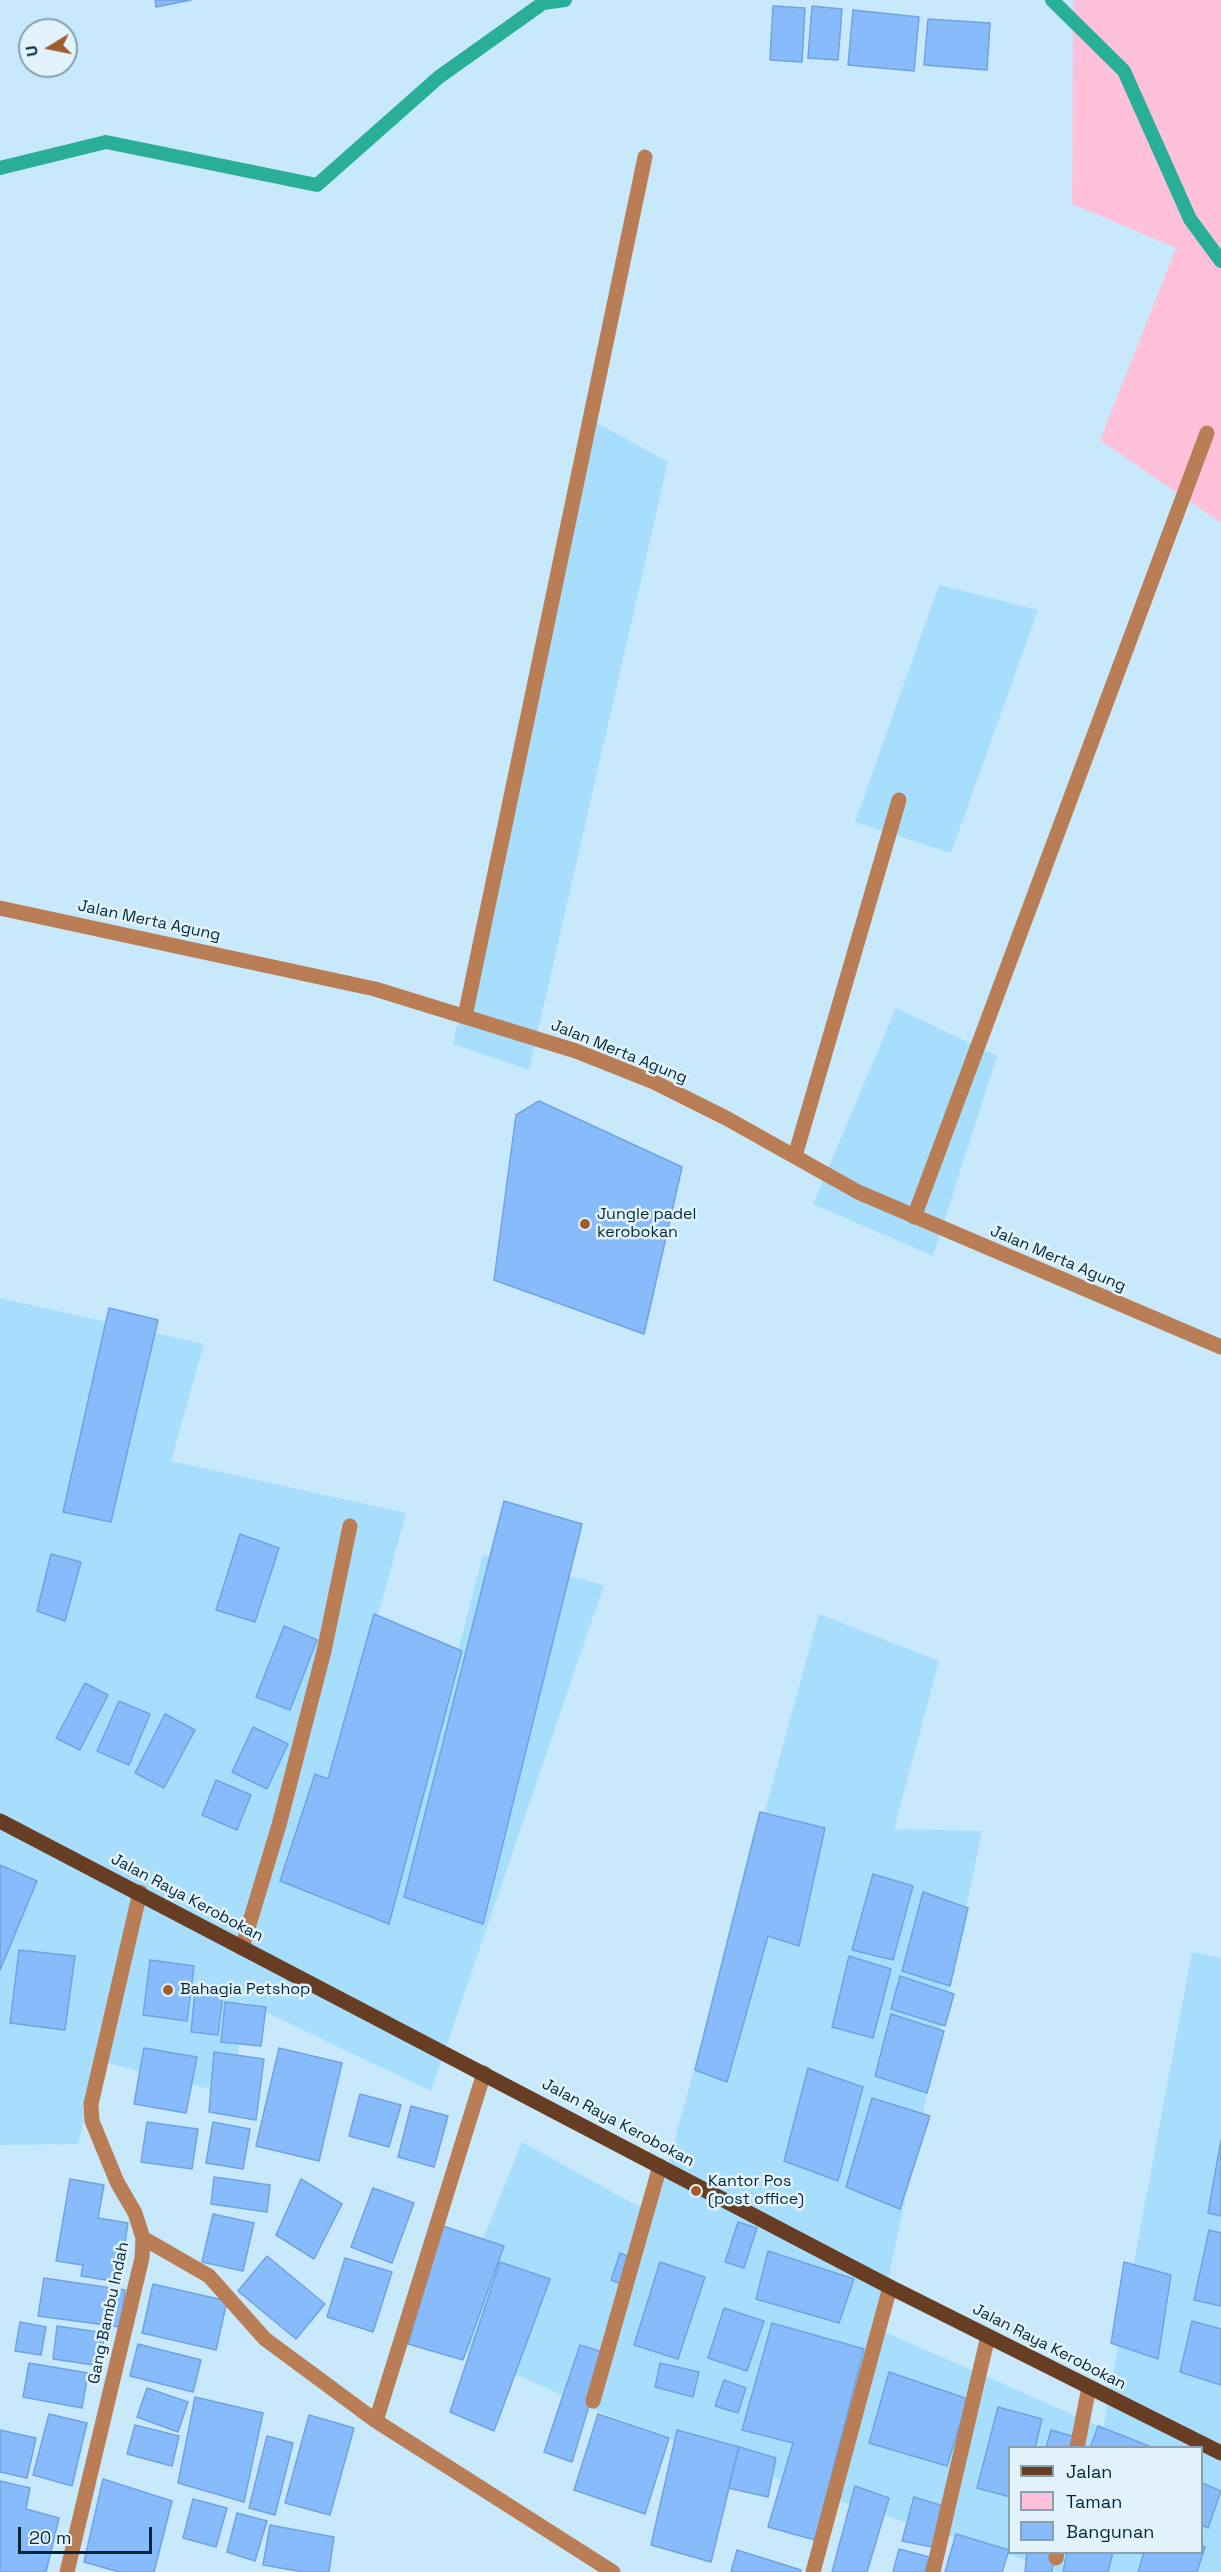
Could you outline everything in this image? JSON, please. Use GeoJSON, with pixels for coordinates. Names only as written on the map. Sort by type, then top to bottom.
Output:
{"type":"FeatureCollection","features":[{"type":"Feature","properties":{"kind":"main road","name":"Jalan Raya Kerobokan"},"geometry":{"type":"LineString","coordinates":[[0,1821],[140,1892],[242,1948],[890,2287],[1221,2453]]}},
{"type":"Feature","properties":{"kind":"street"},"geometry":{"type":"LineString","coordinates":[[465,1016],[645,157]]}},
{"type":"Feature","properties":{"kind":"street"},"geometry":{"type":"LineString","coordinates":[[914,1216],[1207,433]]}},
{"type":"Feature","properties":{"kind":"street"},"geometry":{"type":"LineString","coordinates":[[795,1156],[899,800]]}},
{"type":"Feature","properties":{"kind":"street","name":"Jalan Merta Agung"},"geometry":{"type":"LineString","coordinates":[[0,908],[375,989],[576,1051],[654,1082],[858,1192],[1221,1347]]}},
{"type":"Feature","properties":{"kind":"street"},"geometry":{"type":"LineString","coordinates":[[242,1948],[279,1825],[324,1651],[350,1526]]}},
{"type":"Feature","properties":{"kind":"street","name":"Gang Bambu Indah"},"geometry":{"type":"LineString","coordinates":[[67,2572],[142,2258],[143,2238],[135,2213],[117,2182],[92,2121],[91,2104],[140,1892]]}},
{"type":"Feature","properties":{"kind":"street"},"geometry":{"type":"LineString","coordinates":[[376,2421],[484,2073]]}},
{"type":"Feature","properties":{"kind":"street"},"geometry":{"type":"LineString","coordinates":[[593,2401],[660,2166]]}},
{"type":"Feature","properties":{"kind":"street"},"geometry":{"type":"LineString","coordinates":[[143,2238],[209,2276],[265,2339],[376,2421],[613,2572]]}},
{"type":"Feature","properties":{"kind":"street"},"geometry":{"type":"LineString","coordinates":[[813,2572],[890,2287]]}},
{"type":"Feature","properties":{"kind":"street"},"geometry":{"type":"LineString","coordinates":[[933,2572],[988,2336]]}},
{"type":"Feature","properties":{"kind":"street"},"geometry":{"type":"LineString","coordinates":[[1077,2446],[1089,2387]]}},
{"type":"Feature","properties":{"kind":"shaded area"},"geometry":{"type":"Polygon","coordinates":[[[590,419],[668,462],[529,1070],[453,1044],[590,419]]]}},
{"type":"Feature","properties":{"kind":"shaded area"},"geometry":{"type":"Polygon","coordinates":[[[939,585],[1038,610],[951,853],[855,822],[939,585]]]}},
{"type":"Feature","properties":{"kind":"shaded area"},"geometry":{"type":"Polygon","coordinates":[[[896,1008],[997,1056],[933,1256],[813,1204],[896,1008]]]}},
{"type":"Feature","properties":{"kind":"shaded area"},"geometry":{"type":"Polygon","coordinates":[[[0,1298],[204,1344],[171,1461],[406,1513],[361,1678],[446,1696],[483,1555],[604,1585],[431,2091],[240,2000],[237,2096],[99,2061],[78,2144],[0,2145],[0,1298]]]}},
{"type":"Feature","properties":{"kind":"shaded area"},"geometry":{"type":"Polygon","coordinates":[[[819,1614],[939,1661],[894,1829],[982,1831],[878,2329],[1103,2428],[1192,1952],[1221,1958],[1221,2572],[1055,2572],[1055,2569],[835,2500],[604,2414],[442,2341],[522,2142],[654,2215],[819,1614]]]}},
{"type":"Feature","properties":{"kind":"green space"},"geometry":{"type":"Polygon","coordinates":[[[1073,0],[1221,0],[1221,523],[1100,440],[1176,248],[1072,204],[1073,0]]]}},
{"type":"Feature","properties":{"kind":"building"},"geometry":{"type":"Polygon","coordinates":[[[155,0],[191,0],[156,7],[155,0]]]}},
{"type":"Feature","properties":{"kind":"building"},"geometry":{"type":"Polygon","coordinates":[[[773,6],[805,8],[802,62],[770,60],[773,6]]]}},
{"type":"Feature","properties":{"kind":"building"},"geometry":{"type":"Polygon","coordinates":[[[812,6],[842,9],[838,60],[808,58],[812,6]]]}},
{"type":"Feature","properties":{"kind":"building"},"geometry":{"type":"Polygon","coordinates":[[[853,10],[919,17],[914,71],[848,65],[853,10]]]}},
{"type":"Feature","properties":{"kind":"building"},"geometry":{"type":"Polygon","coordinates":[[[928,19],[990,23],[987,70],[924,65],[928,19]]]}},
{"type":"Feature","properties":{"kind":"building","name":"Jungle padel kerobokan"},"geometry":{"type":"Polygon","coordinates":[[[539,1101],[682,1167],[644,1334],[494,1280],[516,1115],[539,1101]]]}},
{"type":"Feature","properties":{"kind":"building"},"geometry":{"type":"Polygon","coordinates":[[[109,1308],[158,1320],[111,1522],[63,1512],[109,1308]]]}},
{"type":"Feature","properties":{"kind":"building"},"geometry":{"type":"Polygon","coordinates":[[[504,1501],[582,1524],[483,1924],[404,1897],[504,1501]]]}},
{"type":"Feature","properties":{"kind":"building"},"geometry":{"type":"Polygon","coordinates":[[[240,1534],[279,1548],[255,1622],[216,1610],[240,1534]]]}},
{"type":"Feature","properties":{"kind":"building"},"geometry":{"type":"Polygon","coordinates":[[[51,1554],[81,1562],[65,1621],[37,1611],[51,1554]]]}},
{"type":"Feature","properties":{"kind":"building"},"geometry":{"type":"Polygon","coordinates":[[[374,1614],[462,1651],[389,1924],[280,1881],[315,1774],[328,1779],[374,1614]]]}},
{"type":"Feature","properties":{"kind":"building"},"geometry":{"type":"Polygon","coordinates":[[[284,1626],[317,1640],[290,1710],[256,1697],[284,1626]]]}},
{"type":"Feature","properties":{"kind":"building"},"geometry":{"type":"Polygon","coordinates":[[[85,1683],[108,1695],[80,1750],[56,1738],[85,1683]]]}},
{"type":"Feature","properties":{"kind":"building"},"geometry":{"type":"Polygon","coordinates":[[[119,1701],[150,1714],[129,1765],[97,1751],[119,1701]]]}},
{"type":"Feature","properties":{"kind":"building"},"geometry":{"type":"Polygon","coordinates":[[[165,1714],[195,1730],[164,1788],[135,1773],[165,1714]]]}},
{"type":"Feature","properties":{"kind":"building"},"geometry":{"type":"Polygon","coordinates":[[[253,1727],[288,1744],[267,1789],[232,1772],[253,1727]]]}},
{"type":"Feature","properties":{"kind":"building"},"geometry":{"type":"Polygon","coordinates":[[[216,1780],[251,1795],[237,1830],[202,1815],[216,1780]]]}},
{"type":"Feature","properties":{"kind":"building"},"geometry":{"type":"Polygon","coordinates":[[[760,1812],[825,1828],[799,1946],[768,1936],[727,2082],[695,2070],[760,1812]]]}},
{"type":"Feature","properties":{"kind":"building"},"geometry":{"type":"Polygon","coordinates":[[[0,1865],[37,1881],[0,1970],[0,1865]]]}},
{"type":"Feature","properties":{"kind":"building"},"geometry":{"type":"Polygon","coordinates":[[[873,1874],[913,1886],[893,1960],[852,1950],[873,1874]]]}},
{"type":"Feature","properties":{"kind":"building"},"geometry":{"type":"Polygon","coordinates":[[[923,1892],[968,1908],[950,1986],[902,1971],[923,1892]]]}},
{"type":"Feature","properties":{"kind":"building"},"geometry":{"type":"Polygon","coordinates":[[[19,1950],[75,1956],[65,2030],[10,2023],[19,1950]]]}},
{"type":"Feature","properties":{"kind":"building"},"geometry":{"type":"Polygon","coordinates":[[[849,1956],[891,1969],[873,2038],[832,2027],[849,1956]]]}},
{"type":"Feature","properties":{"kind":"building","name":"Bahagia Petshop"},"geometry":{"type":"Polygon","coordinates":[[[150,1960],[194,1966],[187,2021],[143,2015],[150,1960]]]}},
{"type":"Feature","properties":{"kind":"building"},"geometry":{"type":"Polygon","coordinates":[[[900,1976],[954,1994],[945,2026],[891,2009],[900,1976]]]}},
{"type":"Feature","properties":{"kind":"building"},"geometry":{"type":"Polygon","coordinates":[[[195,1992],[223,1995],[218,2035],[191,2032],[195,1992]]]}},
{"type":"Feature","properties":{"kind":"building"},"geometry":{"type":"Polygon","coordinates":[[[225,2002],[266,2007],[261,2046],[221,2042],[225,2002]]]}},
{"type":"Feature","properties":{"kind":"building"},"geometry":{"type":"Polygon","coordinates":[[[891,2014],[944,2031],[927,2093],[875,2076],[891,2014]]]}},
{"type":"Feature","properties":{"kind":"building"},"geometry":{"type":"Polygon","coordinates":[[[144,2048],[197,2057],[186,2113],[134,2104],[144,2048]]]}},
{"type":"Feature","properties":{"kind":"building"},"geometry":{"type":"Polygon","coordinates":[[[279,2048],[342,2063],[319,2161],[256,2146],[279,2048]]]}},
{"type":"Feature","properties":{"kind":"building"},"geometry":{"type":"Polygon","coordinates":[[[214,2052],[264,2059],[256,2120],[209,2112],[214,2052]]]}},
{"type":"Feature","properties":{"kind":"building"},"geometry":{"type":"Polygon","coordinates":[[[808,2068],[863,2087],[838,2181],[784,2161],[808,2068]]]}},
{"type":"Feature","properties":{"kind":"building"},"geometry":{"type":"Polygon","coordinates":[[[360,2094],[401,2105],[389,2147],[349,2136],[360,2094]]]}},
{"type":"Feature","properties":{"kind":"building"},"geometry":{"type":"Polygon","coordinates":[[[872,2098],[930,2116],[900,2209],[846,2187],[872,2098]]]}},
{"type":"Feature","properties":{"kind":"building"},"geometry":{"type":"Polygon","coordinates":[[[411,2106],[448,2116],[434,2167],[398,2157],[411,2106]]]}},
{"type":"Feature","properties":{"kind":"building"},"geometry":{"type":"Polygon","coordinates":[[[147,2122],[198,2129],[192,2169],[141,2162],[147,2122]]]}},
{"type":"Feature","properties":{"kind":"building"},"geometry":{"type":"Polygon","coordinates":[[[213,2122],[250,2129],[243,2169],[206,2163],[213,2122]]]}},
{"type":"Feature","properties":{"kind":"building"},"geometry":{"type":"Polygon","coordinates":[[[1221,2140],[1221,2216],[1208,2213],[1221,2140]]]}},
{"type":"Feature","properties":{"kind":"building"},"geometry":{"type":"Polygon","coordinates":[[[214,2177],[270,2185],[267,2212],[211,2204],[214,2177]]]}},
{"type":"Feature","properties":{"kind":"building"},"geometry":{"type":"Polygon","coordinates":[[[70,2179],[104,2185],[98,2218],[128,2223],[119,2282],[81,2276],[83,2265],[56,2261],[70,2179]]]}},
{"type":"Feature","properties":{"kind":"building"},"geometry":{"type":"Polygon","coordinates":[[[301,2179],[342,2204],[314,2259],[276,2235],[301,2179]]]}},
{"type":"Feature","properties":{"kind":"building"},"geometry":{"type":"Polygon","coordinates":[[[373,2188],[414,2203],[392,2263],[351,2247],[373,2188]]]}},
{"type":"Feature","properties":{"kind":"building"},"geometry":{"type":"Polygon","coordinates":[[[213,2214],[254,2223],[243,2271],[202,2262],[213,2214]]]}},
{"type":"Feature","properties":{"kind":"building"},"geometry":{"type":"Polygon","coordinates":[[[738,2222],[757,2228],[744,2268],[725,2262],[738,2222]]]}},
{"type":"Feature","properties":{"kind":"building"},"geometry":{"type":"Polygon","coordinates":[[[443,2226],[504,2246],[463,2360],[408,2344],[443,2226]]]}},
{"type":"Feature","properties":{"kind":"building"},"geometry":{"type":"Polygon","coordinates":[[[1209,2230],[1221,2233],[1221,2306],[1194,2300],[1209,2230]]]}},
{"type":"Feature","properties":{"kind":"building"},"geometry":{"type":"Polygon","coordinates":[[[768,2251],[854,2279],[839,2323],[756,2299],[768,2251]]]}},
{"type":"Feature","properties":{"kind":"building"},"geometry":{"type":"Polygon","coordinates":[[[620,2253],[632,2258],[624,2285],[611,2280],[620,2253]]]}},
{"type":"Feature","properties":{"kind":"building"},"geometry":{"type":"Polygon","coordinates":[[[267,2256],[325,2304],[296,2339],[238,2291],[267,2256]]]}},
{"type":"Feature","properties":{"kind":"building"},"geometry":{"type":"Polygon","coordinates":[[[345,2258],[392,2272],[373,2332],[327,2317],[345,2258]]]}},
{"type":"Feature","properties":{"kind":"building"},"geometry":{"type":"Polygon","coordinates":[[[500,2262],[550,2279],[494,2431],[450,2412],[500,2262]]]}},
{"type":"Feature","properties":{"kind":"building"},"geometry":{"type":"Polygon","coordinates":[[[660,2262],[705,2277],[678,2359],[634,2345],[660,2262]]]}},
{"type":"Feature","properties":{"kind":"building"},"geometry":{"type":"Polygon","coordinates":[[[1124,2262],[1171,2275],[1158,2359],[1111,2343],[1124,2262]]]}},
{"type":"Feature","properties":{"kind":"building"},"geometry":{"type":"Polygon","coordinates":[[[44,2278],[125,2290],[120,2327],[38,2316],[44,2278]]]}},
{"type":"Feature","properties":{"kind":"building"},"geometry":{"type":"Polygon","coordinates":[[[153,2284],[227,2301],[216,2350],[142,2333],[153,2284]]]}},
{"type":"Feature","properties":{"kind":"building"},"geometry":{"type":"Polygon","coordinates":[[[724,2308],[764,2321],[747,2371],[708,2358],[724,2308]]]}},
{"type":"Feature","properties":{"kind":"building"},"geometry":{"type":"Polygon","coordinates":[[[1192,2321],[1221,2329],[1221,2385],[1180,2372],[1192,2321]]]}},
{"type":"Feature","properties":{"kind":"building"},"geometry":{"type":"Polygon","coordinates":[[[20,2322],[46,2327],[41,2355],[15,2351],[20,2322]]]}},
{"type":"Feature","properties":{"kind":"building"},"geometry":{"type":"Polygon","coordinates":[[[772,2323],[864,2349],[815,2540],[768,2527],[793,2443],[742,2430],[772,2323]]]}},
{"type":"Feature","properties":{"kind":"building"},"geometry":{"type":"Polygon","coordinates":[[[57,2326],[105,2333],[100,2366],[53,2359],[57,2326]]]}},
{"type":"Feature","properties":{"kind":"building"},"geometry":{"type":"Polygon","coordinates":[[[138,2344],[201,2360],[193,2392],[130,2376],[138,2344]]]}},
{"type":"Feature","properties":{"kind":"building"},"geometry":{"type":"Polygon","coordinates":[[[580,2345],[605,2353],[572,2462],[544,2452],[580,2345]]]}},
{"type":"Feature","properties":{"kind":"building"},"geometry":{"type":"Polygon","coordinates":[[[29,2363],[88,2373],[82,2408],[23,2397],[29,2363]]]}},
{"type":"Feature","properties":{"kind":"building"},"geometry":{"type":"Polygon","coordinates":[[[660,2363],[699,2372],[693,2397],[655,2387],[660,2363]]]}},
{"type":"Feature","properties":{"kind":"building"},"geometry":{"type":"Polygon","coordinates":[[[889,2372],[968,2399],[947,2466],[869,2443],[889,2372]]]}},
{"type":"Feature","properties":{"kind":"building"},"geometry":{"type":"Polygon","coordinates":[[[724,2380],[746,2388],[738,2413],[715,2406],[724,2380]]]}},
{"type":"Feature","properties":{"kind":"building"},"geometry":{"type":"Polygon","coordinates":[[[147,2388],[188,2402],[178,2432],[137,2417],[147,2388]]]}},
{"type":"Feature","properties":{"kind":"building"},"geometry":{"type":"Polygon","coordinates":[[[195,2397],[263,2413],[244,2502],[178,2483],[195,2397]]]}},
{"type":"Feature","properties":{"kind":"building"},"geometry":{"type":"Polygon","coordinates":[[[998,2407],[1042,2419],[1035,2446],[1008,2446],[1008,2496],[977,2488],[998,2407]]]}},
{"type":"Feature","properties":{"kind":"building"},"geometry":{"type":"Polygon","coordinates":[[[49,2414],[87,2423],[72,2486],[33,2475],[49,2414]]]}},
{"type":"Feature","properties":{"kind":"building"},"geometry":{"type":"Polygon","coordinates":[[[598,2414],[669,2438],[645,2514],[574,2490],[598,2414]]]}},
{"type":"Feature","properties":{"kind":"building"},"geometry":{"type":"Polygon","coordinates":[[[309,2415],[354,2428],[330,2515],[285,2503],[309,2415]]]}},
{"type":"Feature","properties":{"kind":"building"},"geometry":{"type":"Polygon","coordinates":[[[135,2425],[179,2436],[172,2466],[127,2454],[135,2425]]]}},
{"type":"Feature","properties":{"kind":"building"},"geometry":{"type":"Polygon","coordinates":[[[1098,2426],[1149,2446],[1091,2446],[1098,2426]]]}},
{"type":"Feature","properties":{"kind":"building"},"geometry":{"type":"Polygon","coordinates":[[[0,2430],[36,2438],[27,2478],[0,2472],[0,2430]]]}},
{"type":"Feature","properties":{"kind":"building"},"geometry":{"type":"Polygon","coordinates":[[[677,2430],[739,2447],[711,2562],[651,2545],[677,2430]]]}},
{"type":"Feature","properties":{"kind":"building"},"geometry":{"type":"Polygon","coordinates":[[[1051,2430],[1079,2438],[1077,2446],[1047,2446],[1051,2430]]]}},
{"type":"Feature","properties":{"kind":"building"},"geometry":{"type":"Polygon","coordinates":[[[267,2436],[293,2443],[275,2515],[249,2508],[267,2436]]]}},
{"type":"Feature","properties":{"kind":"building"},"geometry":{"type":"Polygon","coordinates":[[[739,2447],[776,2458],[768,2497],[728,2488],[739,2447]]]}},
{"type":"Feature","properties":{"kind":"building"},"geometry":{"type":"Polygon","coordinates":[[[103,2479],[172,2501],[154,2572],[119,2572],[84,2562],[103,2479]]]}},
{"type":"Feature","properties":{"kind":"building"},"geometry":{"type":"Polygon","coordinates":[[[0,2481],[30,2488],[26,2509],[59,2518],[46,2572],[0,2572],[0,2481]]]}},
{"type":"Feature","properties":{"kind":"building"},"geometry":{"type":"Polygon","coordinates":[[[1203,2483],[1221,2491],[1208,2528],[1203,2526],[1203,2483]]]}},
{"type":"Feature","properties":{"kind":"building"},"geometry":{"type":"Polygon","coordinates":[[[855,2486],[889,2498],[867,2572],[832,2572],[855,2486]]]}},
{"type":"Feature","properties":{"kind":"building"},"geometry":{"type":"Polygon","coordinates":[[[914,2497],[943,2506],[932,2547],[902,2541],[914,2497]]]}},
{"type":"Feature","properties":{"kind":"building"},"geometry":{"type":"Polygon","coordinates":[[[193,2499],[227,2508],[216,2547],[183,2538],[193,2499]]]}},
{"type":"Feature","properties":{"kind":"building"},"geometry":{"type":"Polygon","coordinates":[[[237,2513],[267,2521],[255,2561],[227,2552],[237,2513]]]}},
{"type":"Feature","properties":{"kind":"building"},"geometry":{"type":"Polygon","coordinates":[[[270,2525],[334,2537],[329,2572],[304,2572],[263,2565],[270,2525]]]}},
{"type":"Feature","properties":{"kind":"building"},"geometry":{"type":"Polygon","coordinates":[[[956,2534],[1008,2550],[1002,2572],[945,2572],[956,2534]]]}},
{"type":"Feature","properties":{"kind":"building"},"geometry":{"type":"Polygon","coordinates":[[[899,2549],[929,2557],[925,2572],[893,2572],[899,2549]]]}},
{"type":"Feature","properties":{"kind":"building"},"geometry":{"type":"Polygon","coordinates":[[[737,2550],[801,2570],[800,2572],[731,2572],[737,2550]]]}},
{"type":"Feature","properties":{"kind":"building"},"geometry":{"type":"Polygon","coordinates":[[[1027,2554],[1055,2554],[1052,2572],[1025,2572],[1027,2554]]]}},
{"type":"Feature","properties":{"kind":"building"},"geometry":{"type":"Polygon","coordinates":[[[1067,2554],[1112,2554],[1108,2572],[1063,2572],[1067,2554]]]}},
{"type":"Feature","properties":{"kind":"building"},"geometry":{"type":"Polygon","coordinates":[[[1143,2554],[1203,2554],[1197,2572],[1138,2572],[1143,2554]]]}},
{"type":"Feature","properties":{"kind":"waterway"},"geometry":{"type":"LineString","coordinates":[[0,168],[106,142],[317,185],[439,77],[543,3],[565,0]]}},
{"type":"Feature","properties":{"kind":"waterway"},"geometry":{"type":"LineString","coordinates":[[1052,0],[1124,71],[1190,219],[1221,261]]}},
{"type":"Feature","properties":{"kind":"place","name":"Jungle padel kerobokan"},"geometry":{"type":"Point","coordinates":[585,1224]}},
{"type":"Feature","properties":{"kind":"place","name":"Bahagia Petshop"},"geometry":{"type":"Point","coordinates":[168,1990]}},
{"type":"Feature","properties":{"kind":"place","name":"Kantor Pos (post office)"},"geometry":{"type":"Point","coordinates":[696,2191]}}]}
